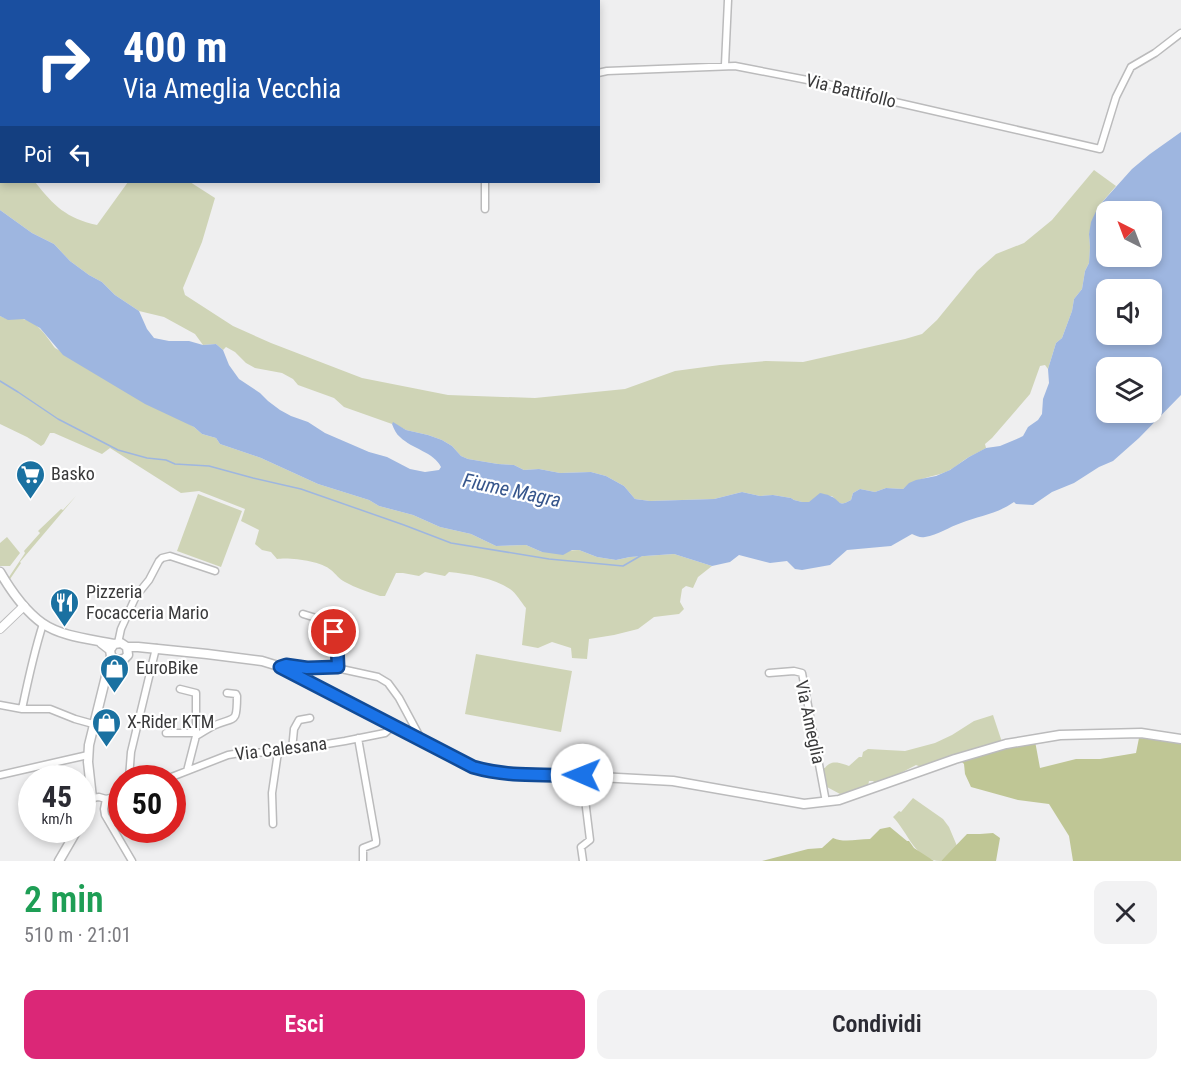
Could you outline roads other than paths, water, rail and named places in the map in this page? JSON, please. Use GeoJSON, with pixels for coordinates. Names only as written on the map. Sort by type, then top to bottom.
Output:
{"type":"FeatureCollection","features":[{"type":"Feature","properties":{"kind":"main road"},"geometry":{"type":"LineString","coordinates":[[0,572],[24,606],[43,624],[99,641],[118,651],[156,648],[262,661],[280,667],[473,767],[488,771],[673,781],[804,804],[826,802],[857,794],[955,759],[1006,744],[1070,734],[1141,733],[1181,739]]}},
{"type":"Feature","properties":{"kind":"main road"},"geometry":{"type":"LineString","coordinates":[[89,765],[88,755],[93,724],[107,673],[118,651]]}},
{"type":"Feature","properties":{"kind":"main road"},"geometry":{"type":"LineString","coordinates":[[59,861],[69,843]]}},
{"type":"Feature","properties":{"kind":"street"},"geometry":{"type":"LineString","coordinates":[[725,65],[728,0]]}},
{"type":"Feature","properties":{"kind":"street","name":"Via Battifollo"},"geometry":{"type":"LineString","coordinates":[[600,73],[735,66],[828,84],[895,102],[1100,148],[1116,97],[1131,67],[1155,53],[1181,33]]}},
{"type":"Feature","properties":{"kind":"street"},"geometry":{"type":"LineString","coordinates":[[484,209],[485,183]]}},
{"type":"Feature","properties":{"kind":"street"},"geometry":{"type":"LineString","coordinates":[[118,651],[121,630],[136,596],[162,558],[170,556],[216,571]]}},
{"type":"Feature","properties":{"kind":"street"},"geometry":{"type":"LineString","coordinates":[[0,629],[24,606]]}},
{"type":"Feature","properties":{"kind":"street"},"geometry":{"type":"LineString","coordinates":[[303,614],[316,618],[330,617],[337,623],[334,632],[338,667]]}},
{"type":"Feature","properties":{"kind":"street"},"geometry":{"type":"LineString","coordinates":[[22,709],[37,640],[43,624]]}},
{"type":"Feature","properties":{"kind":"street"},"geometry":{"type":"LineString","coordinates":[[130,765],[131,752],[156,648]]}},
{"type":"Feature","properties":{"kind":"street"},"geometry":{"type":"LineString","coordinates":[[280,667],[286,665],[307,668],[338,667],[378,677],[388,683],[399,698],[422,740]]}},
{"type":"Feature","properties":{"kind":"street","name":"Via Ameglia"},"geometry":{"type":"LineString","coordinates":[[770,673],[794,671],[802,673],[826,802]]}},
{"type":"Feature","properties":{"kind":"street"},"geometry":{"type":"LineString","coordinates":[[180,689],[196,693],[196,734],[187,771]]}},
{"type":"Feature","properties":{"kind":"street"},"geometry":{"type":"LineString","coordinates":[[166,733],[196,734],[215,725],[231,721],[237,711],[237,696],[227,693]]}},
{"type":"Feature","properties":{"kind":"street"},"geometry":{"type":"LineString","coordinates":[[0,705],[22,709],[50,709],[75,720],[93,724]]}},
{"type":"Feature","properties":{"kind":"street"},"geometry":{"type":"LineString","coordinates":[[292,750],[294,729],[299,720],[310,718]]}},
{"type":"Feature","properties":{"kind":"street","name":"Via Calesana"},"geometry":{"type":"LineString","coordinates":[[187,771],[228,755],[292,750],[385,733],[393,726]]}},
{"type":"Feature","properties":{"kind":"street"},"geometry":{"type":"LineString","coordinates":[[358,738],[376,840],[373,845],[363,848],[363,861]]}},
{"type":"Feature","properties":{"kind":"street"},"geometry":{"type":"LineString","coordinates":[[273,824],[272,794],[279,752]]}},
{"type":"Feature","properties":{"kind":"street"},"geometry":{"type":"LineString","coordinates":[[0,775],[88,755]]}},
{"type":"Feature","properties":{"kind":"street"},"geometry":{"type":"LineString","coordinates":[[582,775],[590,840],[581,847],[583,861]]}},
{"type":"Feature","properties":{"kind":"street"},"geometry":{"type":"LineString","coordinates":[[96,797],[106,799],[105,815],[132,861]]}},
{"type":"Feature","properties":{"kind":"water","name":"Fiume Magra"},"geometry":{"type":"Polygon","coordinates":[[[1181,132],[1181,395],[1162,414],[1162,357],[1096,357],[1096,423],[1154,423],[1113,461],[1074,483],[1052,492],[1033,505],[1014,502],[995,512],[934,535],[922,537],[912,534],[891,546],[847,550],[830,565],[802,570],[795,569],[787,561],[770,563],[739,555],[730,562],[712,566],[674,554],[616,560],[597,557],[579,550],[572,550],[563,555],[542,552],[526,545],[496,546],[471,534],[440,527],[413,515],[379,506],[369,500],[318,484],[261,458],[220,444],[216,438],[202,434],[194,427],[145,404],[63,355],[40,328],[24,319],[8,320],[0,316],[0,210],[32,233],[54,244],[70,261],[139,311],[154,338],[189,341],[203,345],[216,344],[223,350],[229,365],[239,379],[280,410],[308,422],[325,433],[369,452],[387,457],[410,469],[425,472],[439,470],[441,467],[428,454],[410,445],[399,436],[393,422],[406,430],[442,440],[468,459],[514,465],[524,470],[539,469],[560,473],[591,472],[606,476],[624,486],[635,499],[650,501],[714,499],[742,492],[809,502],[820,493],[843,503],[851,500],[853,493],[860,489],[875,492],[886,488],[903,489],[916,480],[936,476],[986,448],[1000,446],[1023,436],[1028,427],[1038,420],[1042,414],[1043,399],[1049,383],[1048,369],[1056,343],[1062,338],[1074,299],[1082,289],[1089,263],[1091,222],[1096,211],[1096,267],[1162,267],[1162,201],[1103,201],[1132,169],[1181,132]]]}},
{"type":"Feature","properties":{"kind":"waterway"},"geometry":{"type":"LineString","coordinates":[[0,381],[58,419],[118,450],[175,464],[209,466],[301,489],[451,543],[549,559],[623,566],[642,555]]}},
{"type":"Feature","properties":{"kind":"place","name":"Basko"},"geometry":{"type":"Point","coordinates":[30,500]}},
{"type":"Feature","properties":{"kind":"place","name":"Pizzeria Focacceria Mario"},"geometry":{"type":"Point","coordinates":[65,628]}},
{"type":"Feature","properties":{"kind":"place","name":"EuroBike"},"geometry":{"type":"Point","coordinates":[115,694]}},
{"type":"Feature","properties":{"kind":"place","name":"X-Rider KTM"},"geometry":{"type":"Point","coordinates":[106,748]}}]}
